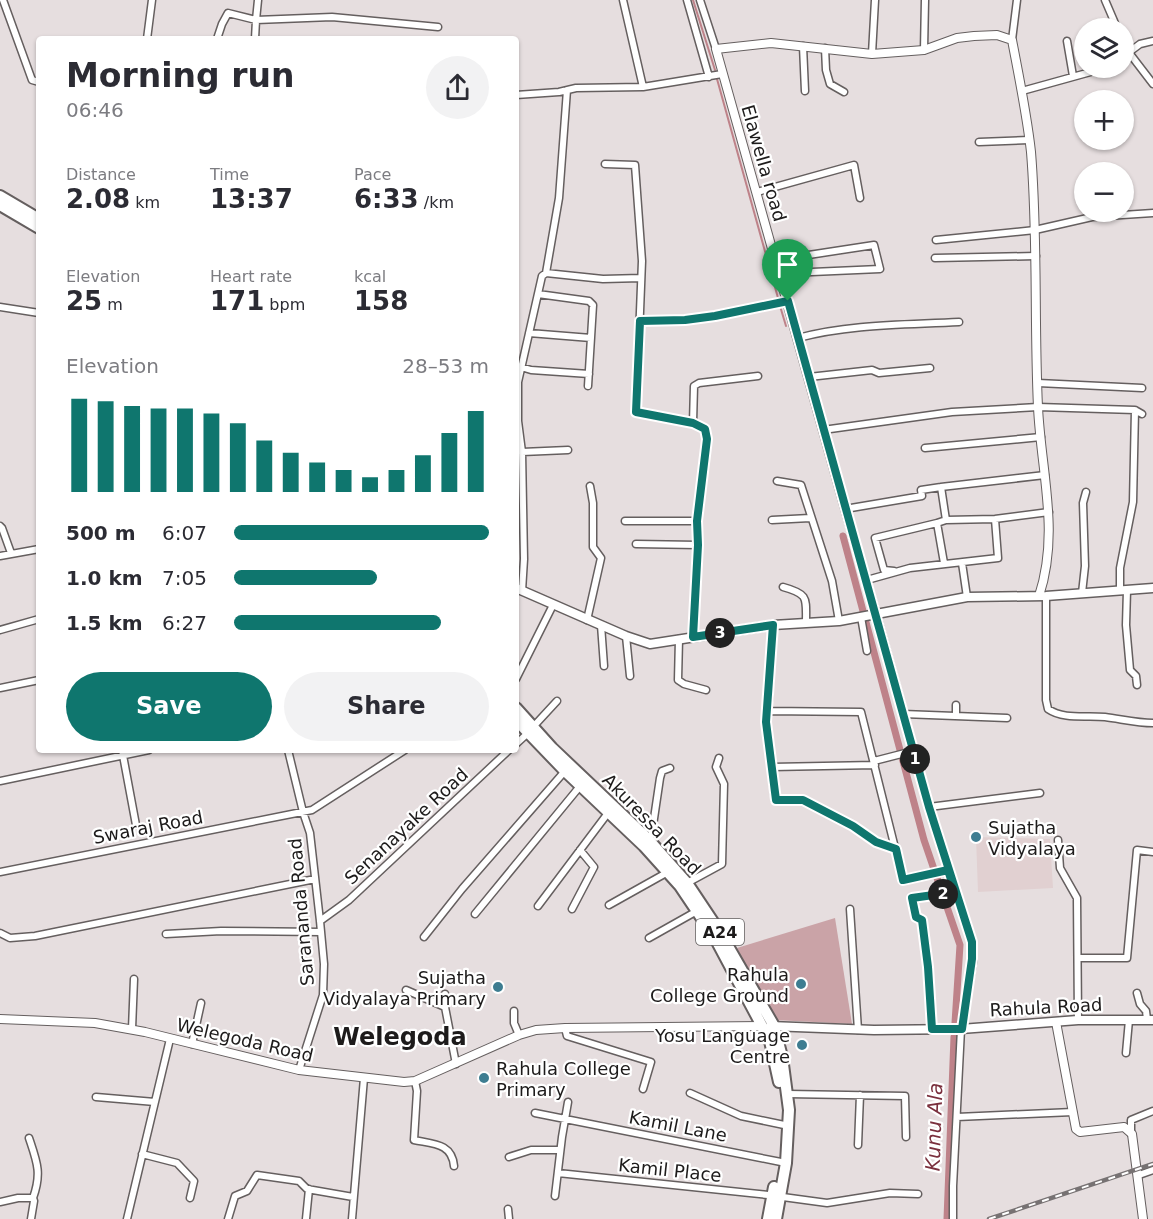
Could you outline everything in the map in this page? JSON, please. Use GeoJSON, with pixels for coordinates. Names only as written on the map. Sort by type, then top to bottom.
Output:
{"type":"FeatureCollection","features":[{"type":"Feature","properties":{"kind":"highway"},"geometry":{"type":"LineString","coordinates":[[0,196],[36,217]]}},
{"type":"Feature","properties":{"kind":"highway"},"geometry":{"type":"LineString","coordinates":[[0,205],[36,226]]}},
{"type":"Feature","properties":{"kind":"highway","name":"Akuressa Road"},"geometry":{"type":"LineString","coordinates":[[519,712],[565,771],[649,840],[687,883],[721,934],[774,1026],[788,1094],[782,1162],[776,1196],[768,1219]]}},
{"type":"Feature","properties":{"kind":"highway","name":"Akuressa Road"},"geometry":{"type":"LineString","coordinates":[[519,722],[552,747],[593,792],[608,813],[668,872],[715,938],[770,1041],[778,1072],[785,1126]]}},
{"type":"Feature","properties":{"kind":"highway","name":"Akuressa Road"},"geometry":{"type":"LineString","coordinates":[[776,1196],[776,1219]]}},
{"type":"Feature","properties":{"kind":"main road"},"geometry":{"type":"LineString","coordinates":[[519,590],[587,620],[650,644],[773,625],[839,621],[967,597],[1042,596],[1153,588]]}},
{"type":"Feature","properties":{"kind":"main road","name":"Rahula Road"},"geometry":{"type":"LineString","coordinates":[[762,1026],[858,1030],[962,1029],[1078,1020],[1150,1019]]}},
{"type":"Feature","properties":{"kind":"street"},"geometry":{"type":"LineString","coordinates":[[3,0],[32,80],[36,81]]}},
{"type":"Feature","properties":{"kind":"street"},"geometry":{"type":"LineString","coordinates":[[147,36],[152,0]]}},
{"type":"Feature","properties":{"kind":"street"},"geometry":{"type":"LineString","coordinates":[[255,36],[258,0]]}},
{"type":"Feature","properties":{"kind":"street"},"geometry":{"type":"LineString","coordinates":[[624,0],[644,87]]}},
{"type":"Feature","properties":{"kind":"street"},"geometry":{"type":"LineString","coordinates":[[687,0],[709,77]]}},
{"type":"Feature","properties":{"kind":"street","name":"Elawella road"},"geometry":{"type":"LineString","coordinates":[[700,0],[788,301],[929,807],[972,942],[972,959],[962,1029]]}},
{"type":"Feature","properties":{"kind":"street"},"geometry":{"type":"LineString","coordinates":[[872,54],[875,0]]}},
{"type":"Feature","properties":{"kind":"street"},"geometry":{"type":"LineString","coordinates":[[924,50],[925,0]]}},
{"type":"Feature","properties":{"kind":"street"},"geometry":{"type":"LineString","coordinates":[[1017,0],[1012,40],[1029,140],[1036,256],[1038,407],[1049,512],[1049,550],[1042,596],[1046,700],[1048,709],[1055,713],[1153,723]]}},
{"type":"Feature","properties":{"kind":"street"},"geometry":{"type":"LineString","coordinates":[[1105,0],[1113,18]]}},
{"type":"Feature","properties":{"kind":"street"},"geometry":{"type":"LineString","coordinates":[[218,36],[228,13],[256,20],[332,16],[438,27]]}},
{"type":"Feature","properties":{"kind":"street"},"geometry":{"type":"LineString","coordinates":[[716,49],[771,42],[872,54],[924,50],[957,38],[974,36],[997,35],[1012,40]]}},
{"type":"Feature","properties":{"kind":"street"},"geometry":{"type":"LineString","coordinates":[[1022,91],[1073,76],[1067,41]]}},
{"type":"Feature","properties":{"kind":"street"},"geometry":{"type":"LineString","coordinates":[[1134,48],[1140,44],[1153,41]]}},
{"type":"Feature","properties":{"kind":"street"},"geometry":{"type":"LineString","coordinates":[[803,46],[805,92]]}},
{"type":"Feature","properties":{"kind":"street"},"geometry":{"type":"LineString","coordinates":[[825,48],[826,70],[830,84],[844,92]]}},
{"type":"Feature","properties":{"kind":"street"},"geometry":{"type":"LineString","coordinates":[[1134,59],[1153,84]]}},
{"type":"Feature","properties":{"kind":"street"},"geometry":{"type":"LineString","coordinates":[[519,95],[576,88],[644,87],[722,74]]}},
{"type":"Feature","properties":{"kind":"street"},"geometry":{"type":"LineString","coordinates":[[519,377],[542,276],[546,273],[560,198],[567,90]]}},
{"type":"Feature","properties":{"kind":"street"},"geometry":{"type":"LineString","coordinates":[[979,142],[1029,140]]}},
{"type":"Feature","properties":{"kind":"street"},"geometry":{"type":"LineString","coordinates":[[605,164],[635,165],[641,279],[636,412],[693,423],[705,429],[707,439],[697,521],[698,545],[693,637]]}},
{"type":"Feature","properties":{"kind":"street"},"geometry":{"type":"LineString","coordinates":[[757,192],[854,165],[860,198]]}},
{"type":"Feature","properties":{"kind":"street"},"geometry":{"type":"LineString","coordinates":[[936,240],[1035,230],[1092,218],[1153,213]]}},
{"type":"Feature","properties":{"kind":"street"},"geometry":{"type":"LineString","coordinates":[[776,260],[874,245],[880,269],[789,273],[782,281]]}},
{"type":"Feature","properties":{"kind":"street"},"geometry":{"type":"LineString","coordinates":[[935,258],[1036,256]]}},
{"type":"Feature","properties":{"kind":"street"},"geometry":{"type":"LineString","coordinates":[[546,273],[603,279],[641,279]]}},
{"type":"Feature","properties":{"kind":"street"},"geometry":{"type":"LineString","coordinates":[[538,294],[589,301],[593,304],[588,386]]}},
{"type":"Feature","properties":{"kind":"street"},"geometry":{"type":"LineString","coordinates":[[640,321],[685,320],[715,316],[788,301]]}},
{"type":"Feature","properties":{"kind":"street"},"geometry":{"type":"LineString","coordinates":[[0,307],[36,313]]}},
{"type":"Feature","properties":{"kind":"street"},"geometry":{"type":"LineString","coordinates":[[798,338],[819,332],[846,329],[959,322]]}},
{"type":"Feature","properties":{"kind":"street"},"geometry":{"type":"LineString","coordinates":[[529,333],[591,338]]}},
{"type":"Feature","properties":{"kind":"street"},"geometry":{"type":"LineString","coordinates":[[521,367],[531,370],[589,374]]}},
{"type":"Feature","properties":{"kind":"street"},"geometry":{"type":"LineString","coordinates":[[809,377],[872,370],[879,373],[930,368]]}},
{"type":"Feature","properties":{"kind":"street"},"geometry":{"type":"LineString","coordinates":[[693,423],[693,386],[699,383],[758,376]]}},
{"type":"Feature","properties":{"kind":"street"},"geometry":{"type":"LineString","coordinates":[[1038,383],[1142,388]]}},
{"type":"Feature","properties":{"kind":"street"},"geometry":{"type":"LineString","coordinates":[[823,430],[952,412],[1038,407],[1139,412],[1133,502],[1120,568],[1130,670],[1136,676],[1137,685]]}},
{"type":"Feature","properties":{"kind":"street"},"geometry":{"type":"LineString","coordinates":[[519,433],[522,452],[524,559],[519,590]]}},
{"type":"Feature","properties":{"kind":"street"},"geometry":{"type":"LineString","coordinates":[[925,448],[1041,437]]}},
{"type":"Feature","properties":{"kind":"street"},"geometry":{"type":"LineString","coordinates":[[522,452],[568,450]]}},
{"type":"Feature","properties":{"kind":"street"},"geometry":{"type":"LineString","coordinates":[[845,509],[922,496],[921,490],[1045,475]]}},
{"type":"Feature","properties":{"kind":"street"},"geometry":{"type":"LineString","coordinates":[[777,482],[801,485],[832,581],[839,621]]}},
{"type":"Feature","properties":{"kind":"street"},"geometry":{"type":"LineString","coordinates":[[587,620],[601,558],[592,546],[593,503],[590,486]]}},
{"type":"Feature","properties":{"kind":"street"},"geometry":{"type":"LineString","coordinates":[[941,487],[946,520]]}},
{"type":"Feature","properties":{"kind":"street"},"geometry":{"type":"LineString","coordinates":[[1082,592],[1085,566],[1083,503],[1086,492]]}},
{"type":"Feature","properties":{"kind":"street"},"geometry":{"type":"LineString","coordinates":[[895,572],[894,569],[884,570],[875,538],[946,520],[995,519],[1049,512]]}},
{"type":"Feature","properties":{"kind":"street"},"geometry":{"type":"LineString","coordinates":[[772,520],[810,518]]}},
{"type":"Feature","properties":{"kind":"street"},"geometry":{"type":"LineString","coordinates":[[867,580],[944,563],[998,558],[995,519]]}},
{"type":"Feature","properties":{"kind":"street"},"geometry":{"type":"LineString","coordinates":[[624,521],[697,521]]}},
{"type":"Feature","properties":{"kind":"street"},"geometry":{"type":"LineString","coordinates":[[937,523],[944,563]]}},
{"type":"Feature","properties":{"kind":"street"},"geometry":{"type":"LineString","coordinates":[[0,526],[11,553]]}},
{"type":"Feature","properties":{"kind":"street"},"geometry":{"type":"LineString","coordinates":[[636,544],[698,545]]}},
{"type":"Feature","properties":{"kind":"street"},"geometry":{"type":"LineString","coordinates":[[0,556],[36,549]]}},
{"type":"Feature","properties":{"kind":"street"},"geometry":{"type":"LineString","coordinates":[[962,563],[967,597]]}},
{"type":"Feature","properties":{"kind":"street"},"geometry":{"type":"LineString","coordinates":[[783,587],[801,591],[806,598],[806,623]]}},
{"type":"Feature","properties":{"kind":"street"},"geometry":{"type":"LineString","coordinates":[[519,673],[553,605]]}},
{"type":"Feature","properties":{"kind":"street"},"geometry":{"type":"LineString","coordinates":[[861,617],[867,651]]}},
{"type":"Feature","properties":{"kind":"street"},"geometry":{"type":"LineString","coordinates":[[0,630],[36,620]]}},
{"type":"Feature","properties":{"kind":"street"},"geometry":{"type":"LineString","coordinates":[[601,625],[604,666]]}},
{"type":"Feature","properties":{"kind":"street"},"geometry":{"type":"LineString","coordinates":[[773,625],[766,722],[776,800],[803,800],[853,826],[876,842],[896,849]]}},
{"type":"Feature","properties":{"kind":"street"},"geometry":{"type":"LineString","coordinates":[[626,636],[630,676]]}},
{"type":"Feature","properties":{"kind":"street"},"geometry":{"type":"LineString","coordinates":[[679,639],[678,680],[706,690]]}},
{"type":"Feature","properties":{"kind":"street"},"geometry":{"type":"LineString","coordinates":[[0,688],[36,681]]}},
{"type":"Feature","properties":{"kind":"street"},"geometry":{"type":"LineString","coordinates":[[519,741],[558,701]]}},
{"type":"Feature","properties":{"kind":"street"},"geometry":{"type":"LineString","coordinates":[[956,705],[956,716]]}},
{"type":"Feature","properties":{"kind":"street"},"geometry":{"type":"LineString","coordinates":[[768,711],[861,712],[903,880],[948,870]]}},
{"type":"Feature","properties":{"kind":"street"},"geometry":{"type":"LineString","coordinates":[[903,714],[1007,718]]}},
{"type":"Feature","properties":{"kind":"street"},"geometry":{"type":"LineString","coordinates":[[772,767],[875,763],[913,751]]}},
{"type":"Feature","properties":{"kind":"street"},"geometry":{"type":"LineString","coordinates":[[0,781],[123,753],[136,825]]}},
{"type":"Feature","properties":{"kind":"street","name":"Sarananda Road"},"geometry":{"type":"LineString","coordinates":[[289,753],[310,833],[321,932],[323,995],[299,1070]]}},
{"type":"Feature","properties":{"kind":"street","name":"Swaraj Road"},"geometry":{"type":"LineString","coordinates":[[0,872],[312,810],[400,753]]}},
{"type":"Feature","properties":{"kind":"street","name":"Senanayake Road"},"geometry":{"type":"LineString","coordinates":[[320,921],[349,900],[506,753]]}},
{"type":"Feature","properties":{"kind":"street"},"geometry":{"type":"LineString","coordinates":[[687,883],[722,864],[725,807],[724,784],[716,766],[719,758]]}},
{"type":"Feature","properties":{"kind":"street"},"geometry":{"type":"LineString","coordinates":[[649,840],[660,778],[663,771],[670,768]]}},
{"type":"Feature","properties":{"kind":"street"},"geometry":{"type":"LineString","coordinates":[[424,937],[462,888],[565,771]]}},
{"type":"Feature","properties":{"kind":"street"},"geometry":{"type":"LineString","coordinates":[[476,914],[580,785]]}},
{"type":"Feature","properties":{"kind":"street"},"geometry":{"type":"LineString","coordinates":[[929,807],[1040,794]]}},
{"type":"Feature","properties":{"kind":"street"},"geometry":{"type":"LineString","coordinates":[[538,906],[608,813]]}},
{"type":"Feature","properties":{"kind":"street"},"geometry":{"type":"LineString","coordinates":[[1058,840],[1060,868],[1077,898],[1078,1020]]}},
{"type":"Feature","properties":{"kind":"street"},"geometry":{"type":"LineString","coordinates":[[572,909],[594,867],[580,850]]}},
{"type":"Feature","properties":{"kind":"street"},"geometry":{"type":"LineString","coordinates":[[1078,958],[1127,958],[1137,850],[1153,852]]}},
{"type":"Feature","properties":{"kind":"street"},"geometry":{"type":"LineString","coordinates":[[609,905],[668,872]]}},
{"type":"Feature","properties":{"kind":"street"},"geometry":{"type":"LineString","coordinates":[[0,933],[10,938],[35,936],[315,879]]}},
{"type":"Feature","properties":{"kind":"street"},"geometry":{"type":"LineString","coordinates":[[932,1029],[922,920],[916,917],[912,898],[955,892]]}},
{"type":"Feature","properties":{"kind":"street"},"geometry":{"type":"LineString","coordinates":[[850,909],[858,1030]]}},
{"type":"Feature","properties":{"kind":"street"},"geometry":{"type":"LineString","coordinates":[[649,938],[697,911]]}},
{"type":"Feature","properties":{"kind":"street"},"geometry":{"type":"LineString","coordinates":[[166,934],[221,931],[321,932]]}},
{"type":"Feature","properties":{"kind":"street"},"geometry":{"type":"LineString","coordinates":[[132,1029],[134,979]]}},
{"type":"Feature","properties":{"kind":"street"},"geometry":{"type":"LineString","coordinates":[[406,990],[444,1007]]}},
{"type":"Feature","properties":{"kind":"street"},"geometry":{"type":"LineString","coordinates":[[1137,993],[1140,1004],[1150,1019]]}},
{"type":"Feature","properties":{"kind":"street"},"geometry":{"type":"LineString","coordinates":[[445,994],[444,1007],[456,1064]]}},
{"type":"Feature","properties":{"kind":"street"},"geometry":{"type":"LineString","coordinates":[[192,1044],[201,1002]]}},
{"type":"Feature","properties":{"kind":"street"},"geometry":{"type":"LineString","coordinates":[[514,1011],[514,1023],[519,1035]]}},
{"type":"Feature","properties":{"kind":"street","name":"Welegoda Road"},"geometry":{"type":"LineString","coordinates":[[0,1020],[95,1023],[132,1029],[299,1070],[404,1082],[415,1081],[519,1035],[536,1030],[762,1026]]}},
{"type":"Feature","properties":{"kind":"street"},"geometry":{"type":"LineString","coordinates":[[1126,1053],[1129,1020]]}},
{"type":"Feature","properties":{"kind":"street"},"geometry":{"type":"LineString","coordinates":[[1056,1022],[1076,1129],[1080,1132],[1124,1127],[1132,1134]]}},
{"type":"Feature","properties":{"kind":"street"},"geometry":{"type":"LineString","coordinates":[[565,1028],[567,1036],[651,1062],[643,1089]]}},
{"type":"Feature","properties":{"kind":"street"},"geometry":{"type":"LineString","coordinates":[[953,1219],[962,1029]]}},
{"type":"Feature","properties":{"kind":"street"},"geometry":{"type":"LineString","coordinates":[[127,1219],[170,1039]]}},
{"type":"Feature","properties":{"kind":"street"},"geometry":{"type":"LineString","coordinates":[[352,1219],[363,1078]]}},
{"type":"Feature","properties":{"kind":"street"},"geometry":{"type":"LineString","coordinates":[[415,1081],[417,1091],[414,1140],[437,1145],[450,1151],[454,1166]]}},
{"type":"Feature","properties":{"kind":"street"},"geometry":{"type":"LineString","coordinates":[[690,1093],[741,1116],[785,1126]]}},
{"type":"Feature","properties":{"kind":"street"},"geometry":{"type":"LineString","coordinates":[[788,1094],[905,1096],[906,1137]]}},
{"type":"Feature","properties":{"kind":"street"},"geometry":{"type":"LineString","coordinates":[[858,1145],[860,1095]]}},
{"type":"Feature","properties":{"kind":"street"},"geometry":{"type":"LineString","coordinates":[[96,1097],[155,1102]]}},
{"type":"Feature","properties":{"kind":"street"},"geometry":{"type":"LineString","coordinates":[[555,1196],[568,1102]]}},
{"type":"Feature","properties":{"kind":"street"},"geometry":{"type":"LineString","coordinates":[[1143,1219],[1131,1120],[1136,1116],[1153,1111]]}},
{"type":"Feature","properties":{"kind":"street"},"geometry":{"type":"LineString","coordinates":[[957,1117],[1073,1112]]}},
{"type":"Feature","properties":{"kind":"street","name":"Kamil Lane"},"geometry":{"type":"LineString","coordinates":[[535,1113],[782,1162]]}},
{"type":"Feature","properties":{"kind":"street"},"geometry":{"type":"LineString","coordinates":[[29,1138],[39,1169],[39,1183],[33,1198],[31,1219]]}},
{"type":"Feature","properties":{"kind":"street"},"geometry":{"type":"LineString","coordinates":[[509,1157],[531,1149],[560,1150]]}},
{"type":"Feature","properties":{"kind":"street"},"geometry":{"type":"LineString","coordinates":[[142,1154],[177,1163],[194,1181],[190,1197]]}},
{"type":"Feature","properties":{"kind":"street"},"geometry":{"type":"LineString","coordinates":[[1138,1175],[1153,1170]]}},
{"type":"Feature","properties":{"kind":"street","name":"Kamil Place"},"geometry":{"type":"LineString","coordinates":[[558,1173],[827,1203],[890,1193],[918,1194]]}},
{"type":"Feature","properties":{"kind":"street"},"geometry":{"type":"LineString","coordinates":[[228,1219],[235,1196],[247,1191],[257,1174],[299,1181],[309,1189],[353,1197]]}},
{"type":"Feature","properties":{"kind":"street"},"geometry":{"type":"LineString","coordinates":[[306,1219],[309,1189]]}},
{"type":"Feature","properties":{"kind":"street"},"geometry":{"type":"LineString","coordinates":[[0,1202],[18,1198],[33,1198]]}},
{"type":"Feature","properties":{"kind":"street"},"geometry":{"type":"LineString","coordinates":[[508,1209],[509,1219]]}},
{"type":"Feature","properties":{"kind":"shaded area"},"geometry":{"type":"Polygon","coordinates":[[[976,837],[1050,839],[1053,888],[978,892],[976,837]]]}},
{"type":"Feature","properties":{"kind":"shaded area","name":"Rahula College Ground"},"geometry":{"type":"Polygon","coordinates":[[[835,918],[852,1024],[775,1020],[737,948],[835,918]]]}},
{"type":"Feature","properties":{"kind":"waterway"},"geometry":{"type":"LineString","coordinates":[[693,0],[715,70]]}},
{"type":"Feature","properties":{"kind":"waterway"},"geometry":{"type":"LineString","coordinates":[[717,79],[778,298]]}},
{"type":"Feature","properties":{"kind":"waterway"},"geometry":{"type":"LineString","coordinates":[[780,306],[786,326]]}},
{"type":"Feature","properties":{"kind":"waterway","name":"Kunu Ala"},"geometry":{"type":"LineString","coordinates":[[843,536],[924,840],[960,945],[955,1023]]}},
{"type":"Feature","properties":{"kind":"waterway","name":"Kunu Ala"},"geometry":{"type":"LineString","coordinates":[[947,1219],[954,1037]]}},
{"type":"Feature","properties":{"kind":"railway"},"geometry":{"type":"LineString","coordinates":[[989,1219],[1153,1164]]}},
{"type":"Feature","properties":{"kind":"place","name":"Sujatha Vidyalaya"},"geometry":{"type":"Point","coordinates":[976,837]}},
{"type":"Feature","properties":{"kind":"place","name":"Rahula College Ground"},"geometry":{"type":"Point","coordinates":[801,984]}},
{"type":"Feature","properties":{"kind":"place","name":"Sujatha Vidyalaya Primary"},"geometry":{"type":"Point","coordinates":[498,987]}},
{"type":"Feature","properties":{"kind":"place","name":"Yosu Language Centre"},"geometry":{"type":"Point","coordinates":[802,1045]}},
{"type":"Feature","properties":{"kind":"place","name":"Rahula College Primary"},"geometry":{"type":"Point","coordinates":[484,1078]}},
{"type":"Feature","properties":{"kind":"district","name":"Welegoda"},"geometry":{"type":"Point","coordinates":[400,1037]}},
{"type":"Feature","properties":{"kind":"route"},"geometry":{"type":"LineString","coordinates":[[788,301],[929,807],[972,942],[967,1004],[962,1029],[932,1029],[922,920],[916,917],[912,898],[955,892],[948,870],[903,880],[896,849],[876,842],[853,826],[803,800],[776,800],[766,722],[773,625],[693,637],[698,545],[697,521],[707,439],[705,429],[693,423],[636,412],[640,321],[685,320],[715,316],[788,301]]}}]}
